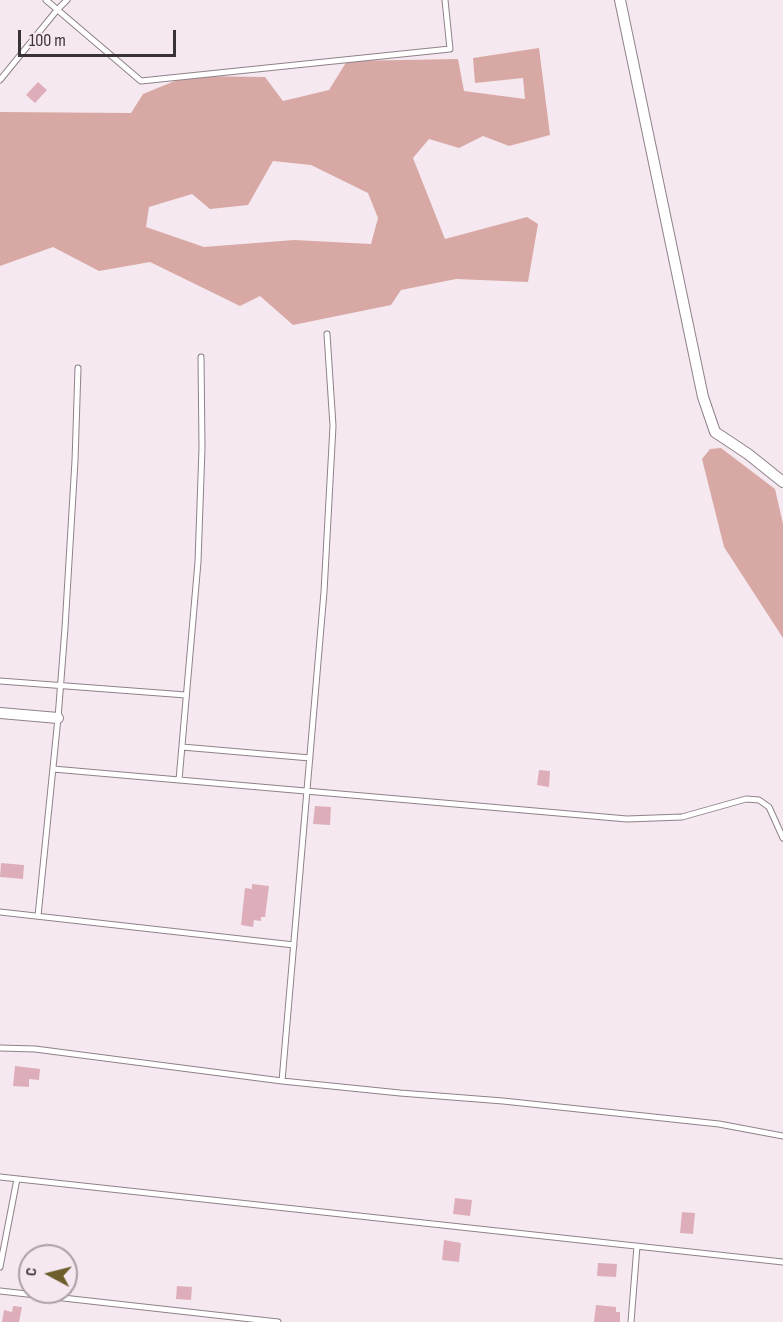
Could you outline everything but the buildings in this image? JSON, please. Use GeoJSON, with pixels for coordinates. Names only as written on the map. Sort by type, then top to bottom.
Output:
{"type":"FeatureCollection","features":[{"type":"Feature","properties":{"kind":"street"},"geometry":{"type":"LineString","coordinates":[[620,0],[703,397],[715,432],[748,454],[783,482]]}},
{"type":"Feature","properties":{"kind":"street"},"geometry":{"type":"LineString","coordinates":[[0,713],[58,718]]}},
{"type":"Feature","properties":{"kind":"lane"},"geometry":{"type":"LineString","coordinates":[[46,0],[141,81],[450,49],[445,0]]}},
{"type":"Feature","properties":{"kind":"lane"},"geometry":{"type":"LineString","coordinates":[[0,80],[67,0]]}},
{"type":"Feature","properties":{"kind":"lane"},"geometry":{"type":"LineString","coordinates":[[282,1081],[324,592],[333,426],[327,334]]}},
{"type":"Feature","properties":{"kind":"lane"},"geometry":{"type":"LineString","coordinates":[[179,780],[198,562],[202,448],[201,357]]}},
{"type":"Feature","properties":{"kind":"lane"},"geometry":{"type":"LineString","coordinates":[[38,916],[61,685],[75,461],[78,368]]}},
{"type":"Feature","properties":{"kind":"lane"},"geometry":{"type":"LineString","coordinates":[[0,681],[186,695]]}},
{"type":"Feature","properties":{"kind":"lane"},"geometry":{"type":"LineString","coordinates":[[182,747],[310,758]]}},
{"type":"Feature","properties":{"kind":"lane"},"geometry":{"type":"LineString","coordinates":[[53,769],[627,819],[682,817],[746,799],[759,800],[769,807],[783,838]]}},
{"type":"Feature","properties":{"kind":"lane"},"geometry":{"type":"LineString","coordinates":[[0,912],[294,945]]}},
{"type":"Feature","properties":{"kind":"lane"},"geometry":{"type":"LineString","coordinates":[[0,1048],[35,1049],[282,1081],[719,1124],[783,1136]]}},
{"type":"Feature","properties":{"kind":"lane"},"geometry":{"type":"LineString","coordinates":[[0,1177],[783,1262]]}},
{"type":"Feature","properties":{"kind":"lane"},"geometry":{"type":"LineString","coordinates":[[0,1267],[17,1179]]}},
{"type":"Feature","properties":{"kind":"lane"},"geometry":{"type":"LineString","coordinates":[[631,1322],[637,1246]]}},
{"type":"Feature","properties":{"kind":"lane"},"geometry":{"type":"LineString","coordinates":[[0,1291],[278,1322]]}},
{"type":"Feature","properties":{"kind":"shaded area"},"geometry":{"type":"Polygon","coordinates":[[[539,48],[550,135],[509,146],[483,136],[459,148],[429,139],[413,158],[445,239],[527,217],[538,224],[528,282],[456,279],[401,290],[391,305],[293,325],[260,296],[240,306],[150,262],[99,271],[53,247],[0,266],[0,112],[131,113],[143,94],[187,76],[265,77],[283,101],[329,90],[347,61],[458,59],[464,91],[525,99],[523,78],[475,83],[473,58],[539,48]],[[273,161],[248,205],[210,209],[192,194],[149,207],[146,227],[204,247],[294,240],[371,244],[378,218],[368,193],[311,165],[273,161]]]}},
{"type":"Feature","properties":{"kind":"shaded area"},"geometry":{"type":"Polygon","coordinates":[[[721,448],[775,489],[783,524],[783,638],[724,547],[702,459],[710,449],[721,448]]]}}]}
